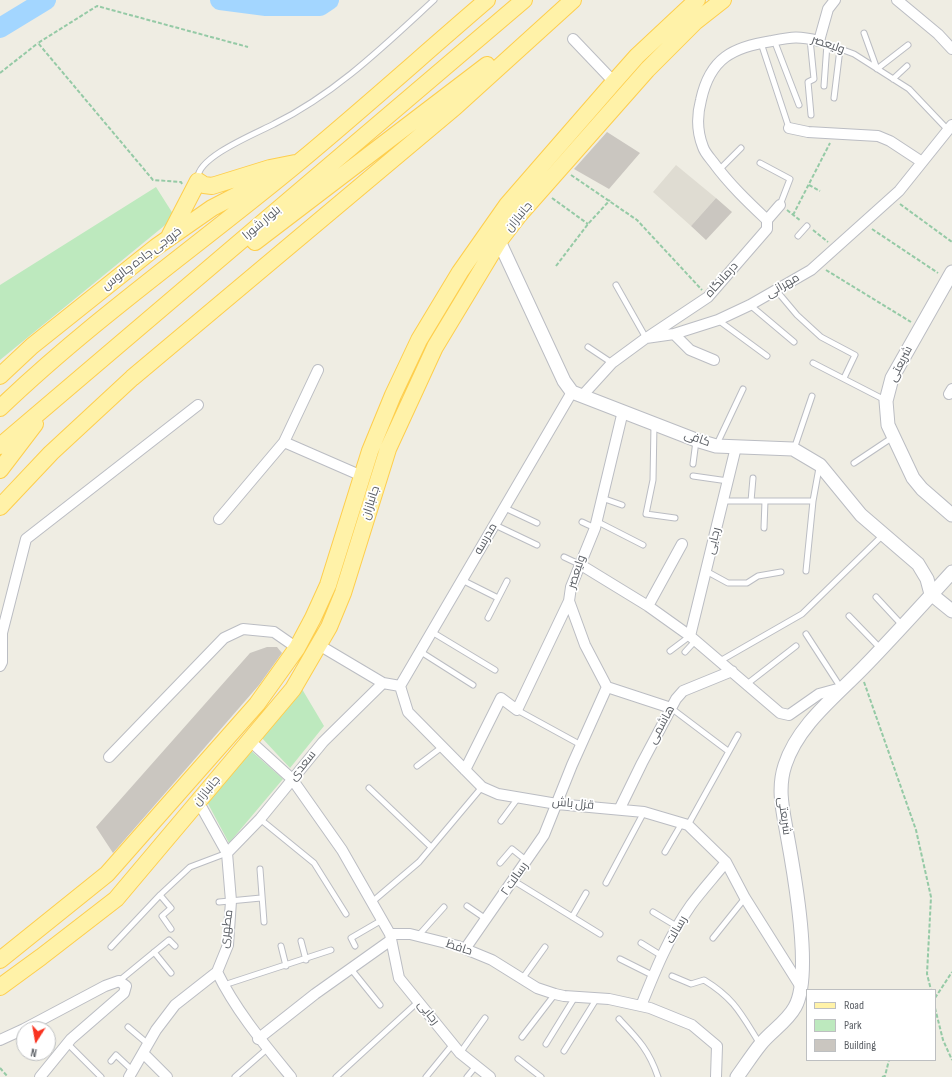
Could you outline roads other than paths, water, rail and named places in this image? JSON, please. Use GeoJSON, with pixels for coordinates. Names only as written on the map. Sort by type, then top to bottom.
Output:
{"type":"FeatureCollection","features":[{"type":"Feature","properties":{"kind":"main road","name":"بلوار شورا"},"geometry":{"type":"LineString","coordinates":[[0,408],[33,376],[108,314],[299,162],[487,0]]}},
{"type":"Feature","properties":{"kind":"main road","name":"بلوار شورا"},"geometry":{"type":"LineString","coordinates":[[0,446],[524,0]]}},
{"type":"Feature","properties":{"kind":"main road"},"geometry":{"type":"LineString","coordinates":[[165,304],[256,241],[573,0]]}},
{"type":"Feature","properties":{"kind":"main road"},"geometry":{"type":"LineString","coordinates":[[0,507],[51,453],[132,378],[455,107],[573,0]]}},
{"type":"Feature","properties":{"kind":"main road","name":"جانبازان"},"geometry":{"type":"LineString","coordinates":[[0,960],[107,874],[256,704],[297,648],[328,585],[370,451],[393,395],[419,340],[460,272],[491,226],[614,82],[637,56],[697,0]]}},
{"type":"Feature","properties":{"kind":"main road","name":"جانبازان"},"geometry":{"type":"LineString","coordinates":[[0,987],[116,899],[293,689],[329,627],[343,593],[388,449],[435,347],[499,241],[541,190],[647,70],[695,22],[723,0]]}},
{"type":"Feature","properties":{"kind":"main road"},"geometry":{"type":"LineString","coordinates":[[167,239],[195,188],[204,185],[212,186],[270,168],[299,162]]}},
{"type":"Feature","properties":{"kind":"main road","name":"خروجی جاده چالوس"},"geometry":{"type":"LineString","coordinates":[[0,376],[32,346],[167,239],[212,208],[299,162]]}},
{"type":"Feature","properties":{"kind":"main road"},"geometry":{"type":"LineString","coordinates":[[491,226],[499,241]]}},
{"type":"Feature","properties":{"kind":"main road"},"geometry":{"type":"LineString","coordinates":[[0,470],[50,404]]}},
{"type":"Feature","properties":{"kind":"main road"},"geometry":{"type":"LineString","coordinates":[[198,770],[204,768],[211,771],[214,778],[213,784]]}},
{"type":"Feature","properties":{"kind":"street"},"geometry":{"type":"LineString","coordinates":[[819,41],[828,9],[835,0]]}},
{"type":"Feature","properties":{"kind":"street"},"geometry":{"type":"LineString","coordinates":[[897,0],[938,34],[952,49]]}},
{"type":"Feature","properties":{"kind":"street","name":"ولیعصر"},"geometry":{"type":"LineString","coordinates":[[767,220],[726,180],[703,149],[699,135],[698,109],[703,90],[711,72],[726,56],[736,49],[774,40],[800,36],[819,41]]}},
{"type":"Feature","properties":{"kind":"street"},"geometry":{"type":"LineString","coordinates":[[573,39],[614,82]]}},
{"type":"Feature","properties":{"kind":"street","name":"مهرانی"},"geometry":{"type":"LineString","coordinates":[[577,394],[612,363],[646,338],[674,334],[718,320],[750,305],[811,270],[899,191],[950,127]]}},
{"type":"Feature","properties":{"kind":"street"},"geometry":{"type":"LineString","coordinates":[[789,128],[808,132],[878,136],[890,141],[922,162]]}},
{"type":"Feature","properties":{"kind":"street","name":"درمانگاه"},"geometry":{"type":"LineString","coordinates":[[646,338],[708,297],[767,229],[767,220],[780,205]]}},
{"type":"Feature","properties":{"kind":"street"},"geometry":{"type":"LineString","coordinates":[[499,241],[564,381],[577,394]]}},
{"type":"Feature","properties":{"kind":"street","name":"شریعتی"},"geometry":{"type":"LineString","coordinates":[[950,276],[892,378],[886,401],[888,424],[913,478],[922,489],[952,515]]}},
{"type":"Feature","properties":{"kind":"street"},"geometry":{"type":"LineString","coordinates":[[674,334],[690,350],[714,360]]}},
{"type":"Feature","properties":{"kind":"street"},"geometry":{"type":"LineString","coordinates":[[219,519],[284,442],[318,370]]}},
{"type":"Feature","properties":{"kind":"street","name":"کافی"},"geometry":{"type":"LineString","coordinates":[[577,394],[696,440],[716,446],[793,449]]}},
{"type":"Feature","properties":{"kind":"street","name":"مدرسه"},"geometry":{"type":"LineString","coordinates":[[400,686],[505,508],[577,394]]}},
{"type":"Feature","properties":{"kind":"street"},"geometry":{"type":"LineString","coordinates":[[0,666],[2,662],[2,633],[26,539],[198,405]]}},
{"type":"Feature","properties":{"kind":"street","name":"ولیعصر"},"geometry":{"type":"LineString","coordinates":[[607,687],[585,645],[569,601],[571,588],[581,565],[582,557],[595,524],[623,411]]}},
{"type":"Feature","properties":{"kind":"street"},"geometry":{"type":"LineString","coordinates":[[284,442],[362,476]]}},
{"type":"Feature","properties":{"kind":"street","name":"رجایی"},"geometry":{"type":"LineString","coordinates":[[693,638],[706,570],[736,447]]}},
{"type":"Feature","properties":{"kind":"street"},"geometry":{"type":"LineString","coordinates":[[793,449],[820,466],[861,515],[918,564],[927,580],[931,594],[952,611]]}},
{"type":"Feature","properties":{"kind":"street"},"geometry":{"type":"LineString","coordinates":[[648,606],[682,544]]}},
{"type":"Feature","properties":{"kind":"street"},"geometry":{"type":"LineString","coordinates":[[581,565],[648,606],[693,638],[780,713],[789,716],[819,694],[841,688]]}},
{"type":"Feature","properties":{"kind":"street","name":"شریعتی"},"geometry":{"type":"LineString","coordinates":[[737,1077],[760,1045],[795,1008],[801,987],[803,953],[782,808],[781,782],[785,764],[794,743],[841,688],[860,671],[952,572]]}},
{"type":"Feature","properties":{"kind":"street"},"geometry":{"type":"LineString","coordinates":[[465,770],[501,698],[517,710],[569,601]]}},
{"type":"Feature","properties":{"kind":"street"},"geometry":{"type":"LineString","coordinates":[[109,757],[224,638],[243,629],[274,632],[297,648]]}},
{"type":"Feature","properties":{"kind":"street"},"geometry":{"type":"LineString","coordinates":[[319,645],[383,683],[400,686]]}},
{"type":"Feature","properties":{"kind":"street","name":"هاشمی"},"geometry":{"type":"LineString","coordinates":[[620,808],[671,708],[683,691],[732,671]]}},
{"type":"Feature","properties":{"kind":"street","name":"سعدی"},"geometry":{"type":"LineString","coordinates":[[227,853],[260,819],[323,742],[383,683]]}},
{"type":"Feature","properties":{"kind":"street","name":"قزل باش"},"geometry":{"type":"LineString","coordinates":[[400,686],[408,712],[482,787],[498,794],[518,798],[557,804],[620,808],[644,812],[685,824],[726,862],[745,898],[801,987]]}},
{"type":"Feature","properties":{"kind":"street"},"geometry":{"type":"LineString","coordinates":[[607,687],[671,708]]}},
{"type":"Feature","properties":{"kind":"street","name":"رسالت ۲"},"geometry":{"type":"LineString","coordinates":[[465,949],[528,861],[544,835],[607,687]]}},
{"type":"Feature","properties":{"kind":"street"},"geometry":{"type":"LineString","coordinates":[[249,740],[292,780],[342,850],[382,920],[390,937],[258,1039]]}},
{"type":"Feature","properties":{"kind":"street","name":"مطهری"},"geometry":{"type":"LineString","coordinates":[[198,801],[227,853],[231,901],[228,945],[218,972]]}},
{"type":"Feature","properties":{"kind":"street","name":"رسالت"},"geometry":{"type":"LineString","coordinates":[[641,1006],[662,956],[678,927],[691,905],[726,862]]}},
{"type":"Feature","properties":{"kind":"street","name":"حافظ"},"geometry":{"type":"LineString","coordinates":[[390,937],[418,936],[465,949],[492,960],[537,988],[556,994],[597,998],[641,1006],[692,1025],[717,1046],[716,1077]]}},
{"type":"Feature","properties":{"kind":"street","name":"رجایی"},"geometry":{"type":"LineString","coordinates":[[390,937],[399,978],[460,1053],[477,1065],[490,1077]]}},
{"type":"Feature","properties":{"kind":"street"},"geometry":{"type":"LineString","coordinates":[[131,1073],[156,1030],[175,1005],[218,972],[224,985],[258,1039],[268,1048],[291,1077]]}},
{"type":"Feature","properties":{"kind":"street"},"geometry":{"type":"LineString","coordinates":[[39,1021],[105,986],[122,984],[124,993],[67,1043],[40,1077]]}},
{"type":"Feature","properties":{"kind":"street"},"geometry":{"type":"LineString","coordinates":[[0,1040],[16,1033]]}},
{"type":"Feature","properties":{"kind":"street"},"geometry":{"type":"LineString","coordinates":[[145,1049],[167,1077]]}},
{"type":"Feature","properties":{"kind":"lane"},"geometry":{"type":"LineString","coordinates":[[195,188],[197,174],[205,163],[218,153],[296,114],[365,64],[434,0]]}},
{"type":"Feature","properties":{"kind":"lane"},"geometry":{"type":"LineString","coordinates":[[864,33],[877,69],[908,45]]}},
{"type":"Feature","properties":{"kind":"lane"},"geometry":{"type":"LineString","coordinates":[[774,40],[799,105]]}},
{"type":"Feature","properties":{"kind":"lane"},"geometry":{"type":"LineString","coordinates":[[819,41],[824,86]]}},
{"type":"Feature","properties":{"kind":"lane"},"geometry":{"type":"LineString","coordinates":[[811,115],[808,82],[814,79],[819,41]]}},
{"type":"Feature","properties":{"kind":"lane","name":"ولیعصر"},"geometry":{"type":"LineString","coordinates":[[819,41],[854,54],[909,89],[950,127]]}},
{"type":"Feature","properties":{"kind":"lane"},"geometry":{"type":"LineString","coordinates":[[762,43],[789,128]]}},
{"type":"Feature","properties":{"kind":"lane"},"geometry":{"type":"LineString","coordinates":[[834,98],[840,49]]}},
{"type":"Feature","properties":{"kind":"lane"},"geometry":{"type":"LineString","coordinates":[[893,79],[907,66]]}},
{"type":"Feature","properties":{"kind":"lane"},"geometry":{"type":"LineString","coordinates":[[719,170],[741,148]]}},
{"type":"Feature","properties":{"kind":"lane"},"geometry":{"type":"LineString","coordinates":[[760,163],[790,178],[780,205]]}},
{"type":"Feature","properties":{"kind":"lane"},"geometry":{"type":"LineString","coordinates":[[798,236],[807,226]]}},
{"type":"Feature","properties":{"kind":"lane"},"geometry":{"type":"LineString","coordinates":[[616,285],[646,338]]}},
{"type":"Feature","properties":{"kind":"lane"},"geometry":{"type":"LineString","coordinates":[[776,290],[797,315],[821,337],[855,354],[844,378]]}},
{"type":"Feature","properties":{"kind":"lane"},"geometry":{"type":"LineString","coordinates":[[750,305],[794,342]]}},
{"type":"Feature","properties":{"kind":"lane"},"geometry":{"type":"LineString","coordinates":[[718,320],[767,356]]}},
{"type":"Feature","properties":{"kind":"lane"},"geometry":{"type":"LineString","coordinates":[[588,347],[612,363]]}},
{"type":"Feature","properties":{"kind":"lane"},"geometry":{"type":"LineString","coordinates":[[813,363],[886,401]]}},
{"type":"Feature","properties":{"kind":"lane"},"geometry":{"type":"LineString","coordinates":[[716,446],[743,389]]}},
{"type":"Feature","properties":{"kind":"lane"},"geometry":{"type":"LineString","coordinates":[[793,449],[812,396]]}},
{"type":"Feature","properties":{"kind":"lane"},"geometry":{"type":"LineString","coordinates":[[654,424],[653,480],[646,514],[675,518]]}},
{"type":"Feature","properties":{"kind":"lane"},"geometry":{"type":"LineString","coordinates":[[854,463],[893,437]]}},
{"type":"Feature","properties":{"kind":"lane"},"geometry":{"type":"LineString","coordinates":[[693,464],[696,440]]}},
{"type":"Feature","properties":{"kind":"lane"},"geometry":{"type":"LineString","coordinates":[[806,571],[813,501],[820,466]]}},
{"type":"Feature","properties":{"kind":"lane"},"geometry":{"type":"LineString","coordinates":[[693,476],[728,481]]}},
{"type":"Feature","properties":{"kind":"lane"},"geometry":{"type":"LineString","coordinates":[[751,501],[753,478]]}},
{"type":"Feature","properties":{"kind":"lane"},"geometry":{"type":"LineString","coordinates":[[602,498],[622,505]]}},
{"type":"Feature","properties":{"kind":"lane"},"geometry":{"type":"LineString","coordinates":[[724,501],[813,501]]}},
{"type":"Feature","properties":{"kind":"lane"},"geometry":{"type":"LineString","coordinates":[[764,528],[765,501]]}},
{"type":"Feature","properties":{"kind":"lane"},"geometry":{"type":"LineString","coordinates":[[505,508],[537,523]]}},
{"type":"Feature","properties":{"kind":"lane"},"geometry":{"type":"LineString","coordinates":[[582,522],[595,524],[643,545]]}},
{"type":"Feature","properties":{"kind":"lane"},"geometry":{"type":"LineString","coordinates":[[495,525],[538,545]]}},
{"type":"Feature","properties":{"kind":"lane"},"geometry":{"type":"LineString","coordinates":[[720,661],[802,614],[884,534]]}},
{"type":"Feature","properties":{"kind":"lane"},"geometry":{"type":"LineString","coordinates":[[564,557],[581,565]]}},
{"type":"Feature","properties":{"kind":"lane"},"geometry":{"type":"LineString","coordinates":[[706,570],[728,583],[747,583],[758,576],[781,572]]}},
{"type":"Feature","properties":{"kind":"lane"},"geometry":{"type":"LineString","coordinates":[[462,580],[498,598]]}},
{"type":"Feature","properties":{"kind":"lane"},"geometry":{"type":"LineString","coordinates":[[488,618],[507,581]]}},
{"type":"Feature","properties":{"kind":"lane"},"geometry":{"type":"LineString","coordinates":[[876,597],[902,625]]}},
{"type":"Feature","properties":{"kind":"lane"},"geometry":{"type":"LineString","coordinates":[[849,616],[881,649]]}},
{"type":"Feature","properties":{"kind":"lane"},"geometry":{"type":"LineString","coordinates":[[432,632],[495,670]]}},
{"type":"Feature","properties":{"kind":"lane"},"geometry":{"type":"LineString","coordinates":[[806,634],[841,688]]}},
{"type":"Feature","properties":{"kind":"lane"},"geometry":{"type":"LineString","coordinates":[[670,651],[693,638]]}},
{"type":"Feature","properties":{"kind":"lane"},"geometry":{"type":"LineString","coordinates":[[685,652],[693,638]]}},
{"type":"Feature","properties":{"kind":"lane"},"geometry":{"type":"LineString","coordinates":[[747,684],[796,646]]}},
{"type":"Feature","properties":{"kind":"lane"},"geometry":{"type":"LineString","coordinates":[[421,652],[473,685]]}},
{"type":"Feature","properties":{"kind":"lane"},"geometry":{"type":"LineString","coordinates":[[671,708],[728,751]]}},
{"type":"Feature","properties":{"kind":"lane"},"geometry":{"type":"LineString","coordinates":[[517,710],[581,746]]}},
{"type":"Feature","properties":{"kind":"lane"},"geometry":{"type":"LineString","coordinates":[[665,852],[685,824],[738,735]]}},
{"type":"Feature","properties":{"kind":"lane"},"geometry":{"type":"LineString","coordinates":[[417,766],[442,747]]}},
{"type":"Feature","properties":{"kind":"lane"},"geometry":{"type":"LineString","coordinates":[[372,902],[419,862],[430,847],[482,787]]}},
{"type":"Feature","properties":{"kind":"lane"},"geometry":{"type":"LineString","coordinates":[[369,788],[430,847]]}},
{"type":"Feature","properties":{"kind":"lane"},"geometry":{"type":"LineString","coordinates":[[501,821],[518,798]]}},
{"type":"Feature","properties":{"kind":"lane"},"geometry":{"type":"LineString","coordinates":[[606,883],[644,812]]}},
{"type":"Feature","properties":{"kind":"lane"},"geometry":{"type":"LineString","coordinates":[[260,819],[314,863],[346,914]]}},
{"type":"Feature","properties":{"kind":"lane"},"geometry":{"type":"LineString","coordinates":[[500,863],[512,849],[528,861]]}},
{"type":"Feature","properties":{"kind":"lane"},"geometry":{"type":"LineString","coordinates":[[111,947],[160,894],[190,867],[227,853]]}},
{"type":"Feature","properties":{"kind":"lane"},"geometry":{"type":"LineString","coordinates":[[260,870],[264,922]]}},
{"type":"Feature","properties":{"kind":"lane"},"geometry":{"type":"LineString","coordinates":[[514,881],[600,934]]}},
{"type":"Feature","properties":{"kind":"lane"},"geometry":{"type":"LineString","coordinates":[[160,894],[171,908],[162,916],[171,929]]}},
{"type":"Feature","properties":{"kind":"lane"},"geometry":{"type":"LineString","coordinates":[[572,917],[586,894]]}},
{"type":"Feature","properties":{"kind":"lane"},"geometry":{"type":"LineString","coordinates":[[219,902],[262,898]]}},
{"type":"Feature","properties":{"kind":"lane"},"geometry":{"type":"LineString","coordinates":[[713,938],[745,898]]}},
{"type":"Feature","properties":{"kind":"lane"},"geometry":{"type":"LineString","coordinates":[[467,906],[486,919]]}},
{"type":"Feature","properties":{"kind":"lane"},"geometry":{"type":"LineString","coordinates":[[418,936],[444,907]]}},
{"type":"Feature","properties":{"kind":"lane"},"geometry":{"type":"LineString","coordinates":[[653,912],[678,927]]}},
{"type":"Feature","properties":{"kind":"lane"},"geometry":{"type":"LineString","coordinates":[[355,946],[351,938],[382,920]]}},
{"type":"Feature","properties":{"kind":"lane"},"geometry":{"type":"LineString","coordinates":[[122,984],[154,952],[169,940],[175,946]]}},
{"type":"Feature","properties":{"kind":"lane"},"geometry":{"type":"LineString","coordinates":[[301,942],[306,960]]}},
{"type":"Feature","properties":{"kind":"lane"},"geometry":{"type":"LineString","coordinates":[[641,943],[662,956]]}},
{"type":"Feature","properties":{"kind":"lane"},"geometry":{"type":"LineString","coordinates":[[281,946],[286,966]]}},
{"type":"Feature","properties":{"kind":"lane"},"geometry":{"type":"LineString","coordinates":[[522,979],[545,947]]}},
{"type":"Feature","properties":{"kind":"lane"},"geometry":{"type":"LineString","coordinates":[[224,985],[306,960],[331,950]]}},
{"type":"Feature","properties":{"kind":"lane"},"geometry":{"type":"LineString","coordinates":[[154,952],[170,973]]}},
{"type":"Feature","properties":{"kind":"lane"},"geometry":{"type":"LineString","coordinates":[[620,959],[654,976]]}},
{"type":"Feature","properties":{"kind":"lane"},"geometry":{"type":"LineString","coordinates":[[350,968],[380,1006]]}},
{"type":"Feature","properties":{"kind":"lane"},"geometry":{"type":"LineString","coordinates":[[672,976],[691,984],[704,980],[720,989],[733,1002],[760,1045]]}},
{"type":"Feature","properties":{"kind":"lane"},"geometry":{"type":"LineString","coordinates":[[522,1037],[556,994]]}},
{"type":"Feature","properties":{"kind":"lane"},"geometry":{"type":"LineString","coordinates":[[546,1044],[575,997]]}},
{"type":"Feature","properties":{"kind":"lane"},"geometry":{"type":"LineString","coordinates":[[564,1052],[597,998]]}},
{"type":"Feature","properties":{"kind":"lane"},"geometry":{"type":"LineString","coordinates":[[336,1077],[419,1001]]}},
{"type":"Feature","properties":{"kind":"lane"},"geometry":{"type":"LineString","coordinates":[[460,1053],[485,1018]]}},
{"type":"Feature","properties":{"kind":"lane"},"geometry":{"type":"LineString","coordinates":[[619,1019],[644,1045],[658,1077]]}},
{"type":"Feature","properties":{"kind":"lane"},"geometry":{"type":"LineString","coordinates":[[128,1027],[145,1049]]}},
{"type":"Feature","properties":{"kind":"lane"},"geometry":{"type":"LineString","coordinates":[[67,1043],[101,1077]]}},
{"type":"Feature","properties":{"kind":"lane"},"geometry":{"type":"LineString","coordinates":[[426,1077],[452,1044]]}},
{"type":"Feature","properties":{"kind":"lane"},"geometry":{"type":"LineString","coordinates":[[235,1077],[268,1048]]}},
{"type":"Feature","properties":{"kind":"lane"},"geometry":{"type":"LineString","coordinates":[[111,1061],[116,1055],[131,1073]]}},
{"type":"Feature","properties":{"kind":"lane"},"geometry":{"type":"LineString","coordinates":[[518,1059],[540,1077]]}},
{"type":"Feature","properties":{"kind":"lane"},"geometry":{"type":"LineString","coordinates":[[467,1077],[477,1065]]}},
{"type":"Feature","properties":{"kind":"waterway"},"geometry":{"type":"LineString","coordinates":[[0,28],[46,0]]}},
{"type":"Feature","properties":{"kind":"waterway"},"geometry":{"type":"LineString","coordinates":[[220,0],[266,6],[320,6],[329,0]]}}]}
